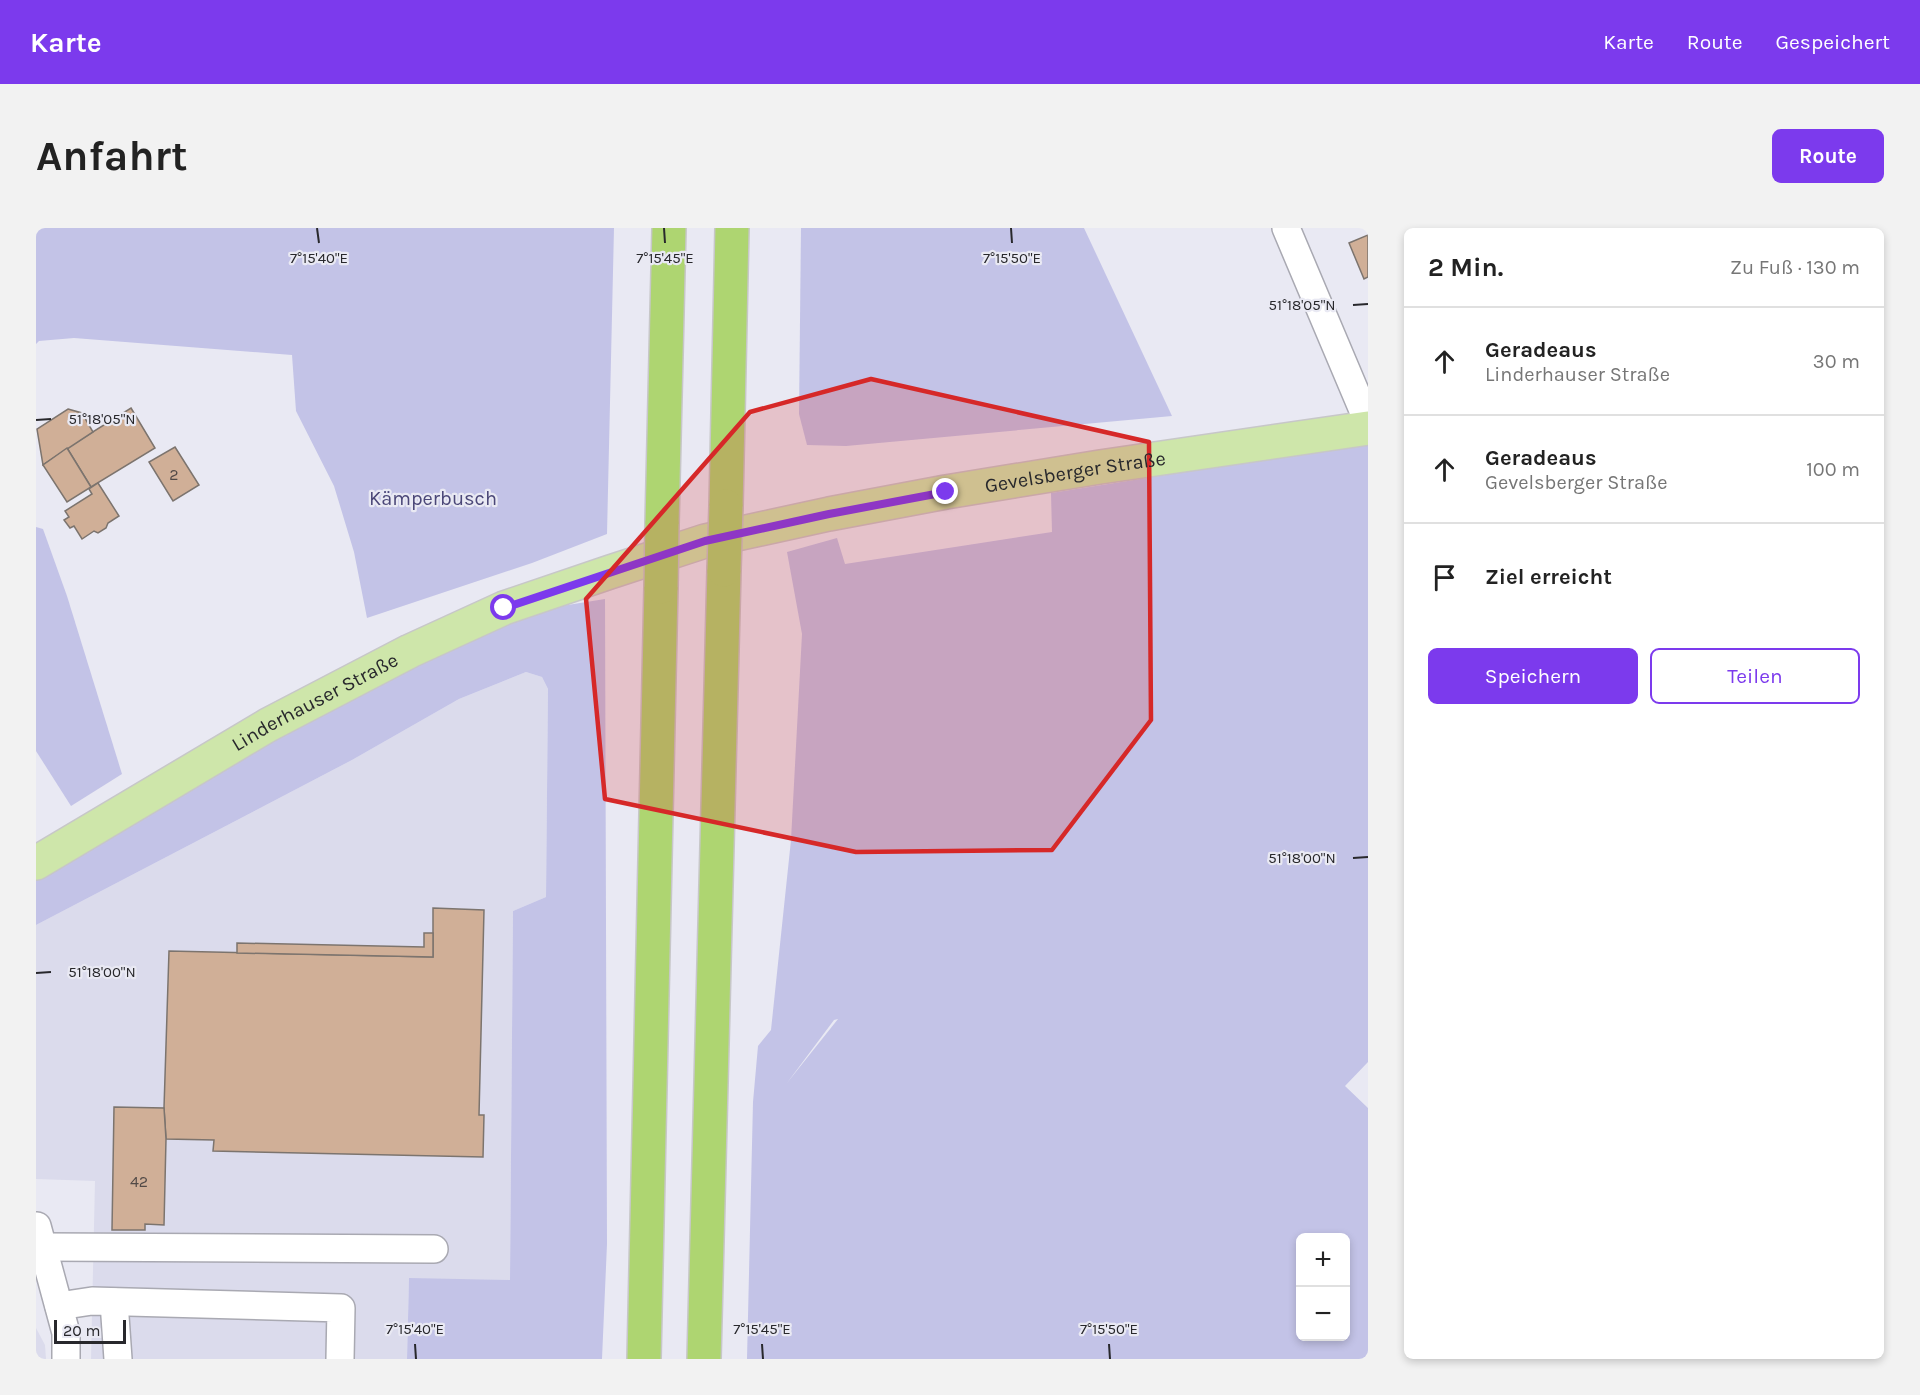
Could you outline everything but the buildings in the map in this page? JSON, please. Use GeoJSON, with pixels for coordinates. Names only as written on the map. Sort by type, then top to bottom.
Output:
{"type":"FeatureCollection","features":[{"type":"Feature","properties":{"kind":"highway"},"geometry":{"type":"LineString","coordinates":[[644,1359],[669,228]]}},
{"type":"Feature","properties":{"kind":"highway"},"geometry":{"type":"LineString","coordinates":[[704,1359],[732,228]]}},
{"type":"Feature","properties":{"kind":"main road","name":"Gevelsberger Straße"},"geometry":{"type":"LineString","coordinates":[[610,572],[705,541],[946,492],[1368,428]]}},
{"type":"Feature","properties":{"kind":"main road","name":"Linderhauser Straße"},"geometry":{"type":"LineString","coordinates":[[36,863],[268,724],[410,651],[504,608],[610,572]]}},
{"type":"Feature","properties":{"kind":"street"},"geometry":{"type":"LineString","coordinates":[[1286,228],[1368,422]]}},
{"type":"Feature","properties":{"kind":"street"},"geometry":{"type":"LineString","coordinates":[[66,1359],[66,1333],[40,1248],[434,1249]]}},
{"type":"Feature","properties":{"kind":"street"},"geometry":{"type":"LineString","coordinates":[[59,1306],[92,1301],[341,1308],[340,1359]]}},
{"type":"Feature","properties":{"kind":"street"},"geometry":{"type":"LineString","coordinates":[[114,1302],[118,1359]]}},
{"type":"Feature","properties":{"kind":"highlighted area"},"geometry":{"type":"Polygon","coordinates":[[[871,379],[1149,442],[1151,720],[1052,850],[856,852],[605,799],[586,599],[750,412],[871,379]]]}},
{"type":"Feature","properties":{"kind":"shaded area"},"geometry":{"type":"Polygon","coordinates":[[[526,672],[542,677],[548,689],[546,897],[513,911],[510,1280],[409,1279],[407,1359],[91,1359],[95,1181],[36,1179],[36,925],[352,760],[459,699],[526,672]]]}},
{"type":"Feature","properties":{"kind":"shaded area"},"geometry":{"type":"Polygon","coordinates":[[[36,1328],[45,1345],[46,1359],[36,1359],[36,1328]]]}},
{"type":"Feature","properties":{"kind":"green space","name":"Kämperbusch"},"geometry":{"type":"Polygon","coordinates":[[[36,228],[614,228],[607,534],[532,563],[367,618],[354,552],[334,486],[296,411],[292,355],[74,338],[39,341],[36,344],[36,228]]]}},
{"type":"Feature","properties":{"kind":"green space"},"geometry":{"type":"Polygon","coordinates":[[[801,228],[1084,228],[1172,416],[846,446],[807,445],[799,414],[801,228]]]}},
{"type":"Feature","properties":{"kind":"green space"},"geometry":{"type":"Polygon","coordinates":[[[1368,443],[1368,1062],[1345,1086],[1368,1108],[1368,1359],[747,1359],[753,1102],[758,1046],[771,1030],[791,840],[802,634],[787,552],[837,538],[845,564],[1052,532],[1051,493],[1368,443]],[[838,1019],[834,1020],[787,1083],[838,1019]]]}},
{"type":"Feature","properties":{"kind":"green space"},"geometry":{"type":"Polygon","coordinates":[[[36,527],[43,529],[67,596],[122,774],[71,806],[36,751],[36,527]]]}},
{"type":"Feature","properties":{"kind":"green space"},"geometry":{"type":"Polygon","coordinates":[[[605,599],[607,1244],[602,1359],[407,1359],[409,1278],[510,1280],[513,911],[546,897],[548,689],[542,677],[526,672],[459,699],[352,760],[36,925],[36,878],[273,740],[406,670],[477,637],[549,608],[605,599]]]}},
{"type":"Feature","properties":{"kind":"route"},"geometry":{"type":"LineString","coordinates":[[504,608],[705,541],[946,492]]}}]}
